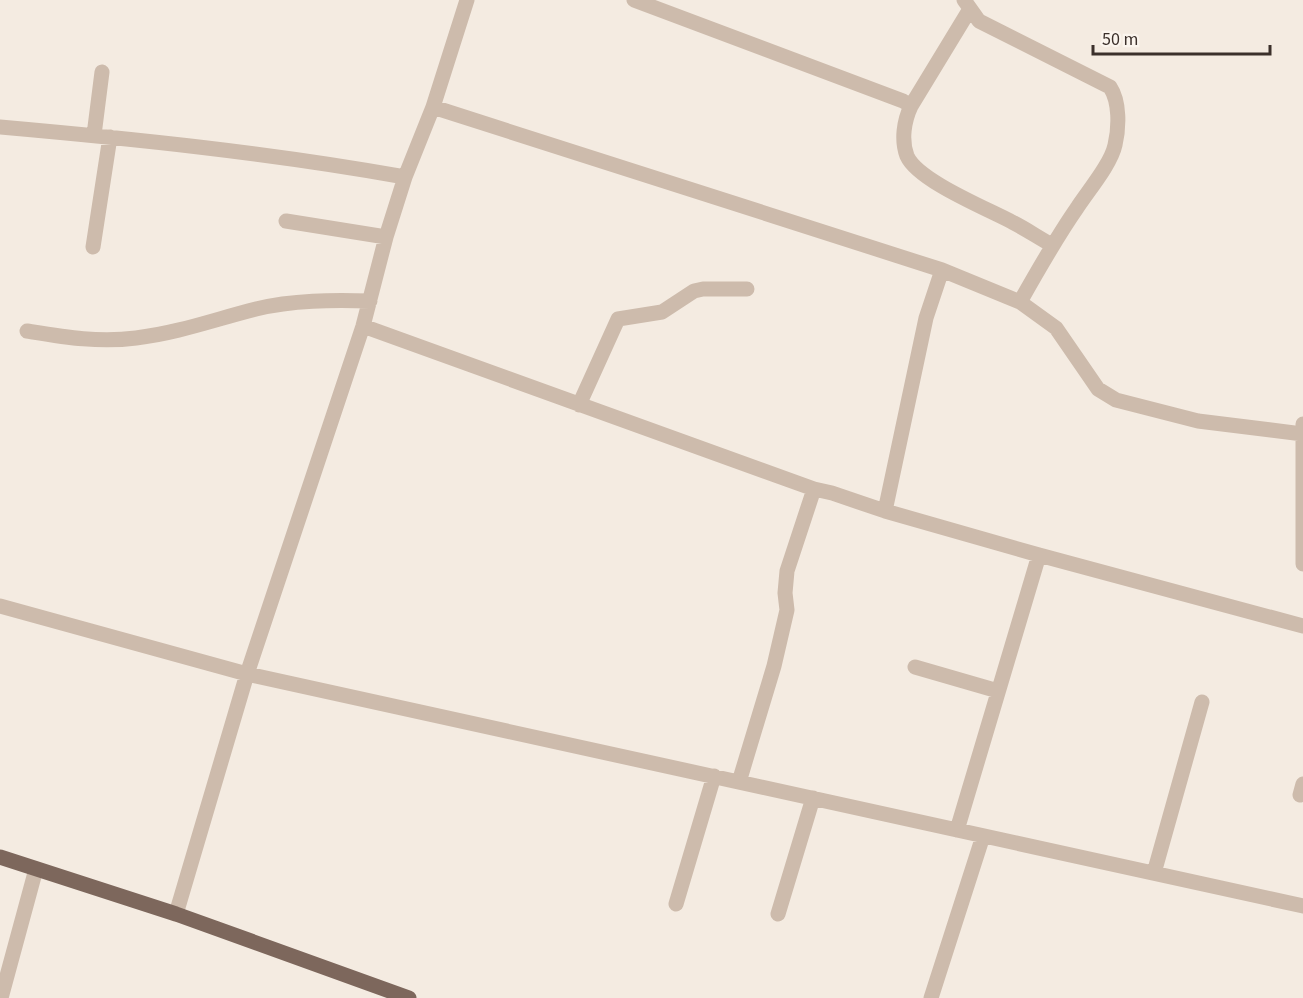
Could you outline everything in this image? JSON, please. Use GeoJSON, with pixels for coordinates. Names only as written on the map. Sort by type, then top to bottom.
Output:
{"type":"FeatureCollection","features":[{"type":"Feature","properties":{"kind":"main road"},"geometry":{"type":"LineString","coordinates":[[0,857],[176,914],[409,998]]}},
{"type":"Feature","properties":{"kind":"street"},"geometry":{"type":"LineString","coordinates":[[176,914],[247,674],[363,327],[386,237],[405,177],[433,107],[467,0]]}},
{"type":"Feature","properties":{"kind":"street"},"geometry":{"type":"LineString","coordinates":[[634,0],[903,101],[911,106]]}},
{"type":"Feature","properties":{"kind":"street"},"geometry":{"type":"LineString","coordinates":[[1020,302],[1052,245],[1098,177],[1115,147],[1117,119],[1115,95],[1110,87],[979,21],[967,4],[905,119],[907,155],[928,176],[969,203],[1012,222],[1052,245]]}},
{"type":"Feature","properties":{"kind":"street"},"geometry":{"type":"LineString","coordinates":[[94,135],[102,72]]}},
{"type":"Feature","properties":{"kind":"street"},"geometry":{"type":"LineString","coordinates":[[433,107],[942,270],[1020,302],[1056,328],[1098,388],[1116,400],[1198,420],[1303,430],[1303,564]]}},
{"type":"Feature","properties":{"kind":"street"},"geometry":{"type":"LineString","coordinates":[[0,127],[94,135],[340,165],[405,177]]}},
{"type":"Feature","properties":{"kind":"street"},"geometry":{"type":"LineString","coordinates":[[93,247],[110,137]]}},
{"type":"Feature","properties":{"kind":"street"},"geometry":{"type":"LineString","coordinates":[[286,221],[386,237]]}},
{"type":"Feature","properties":{"kind":"street"},"geometry":{"type":"LineString","coordinates":[[885,511],[926,318],[942,270]]}},
{"type":"Feature","properties":{"kind":"street"},"geometry":{"type":"LineString","coordinates":[[579,405],[618,319],[662,312],[694,291],[703,289],[747,290]]}},
{"type":"Feature","properties":{"kind":"street"},"geometry":{"type":"LineString","coordinates":[[27,331],[82,340],[136,338],[194,327],[258,308],[322,300],[370,301]]}},
{"type":"Feature","properties":{"kind":"street"},"geometry":{"type":"LineString","coordinates":[[363,327],[814,489],[1039,555],[1303,626]]}},
{"type":"Feature","properties":{"kind":"street"},"geometry":{"type":"LineString","coordinates":[[739,782],[774,666],[786,610],[784,593],[787,571],[814,489]]}},
{"type":"Feature","properties":{"kind":"street"},"geometry":{"type":"LineString","coordinates":[[957,830],[1039,555]]}},
{"type":"Feature","properties":{"kind":"street"},"geometry":{"type":"LineString","coordinates":[[0,606],[247,674],[1303,906]]}},
{"type":"Feature","properties":{"kind":"street"},"geometry":{"type":"LineString","coordinates":[[915,668],[998,691]]}},
{"type":"Feature","properties":{"kind":"street"},"geometry":{"type":"LineString","coordinates":[[1154,873],[1202,702]]}},
{"type":"Feature","properties":{"kind":"street"},"geometry":{"type":"LineString","coordinates":[[676,904],[714,776]]}},
{"type":"Feature","properties":{"kind":"street"},"geometry":{"type":"LineString","coordinates":[[778,914],[813,798]]}},
{"type":"Feature","properties":{"kind":"street"},"geometry":{"type":"LineString","coordinates":[[933,992],[984,836]]}},
{"type":"Feature","properties":{"kind":"street"},"geometry":{"type":"LineString","coordinates":[[1,998],[36,869]]}}]}
